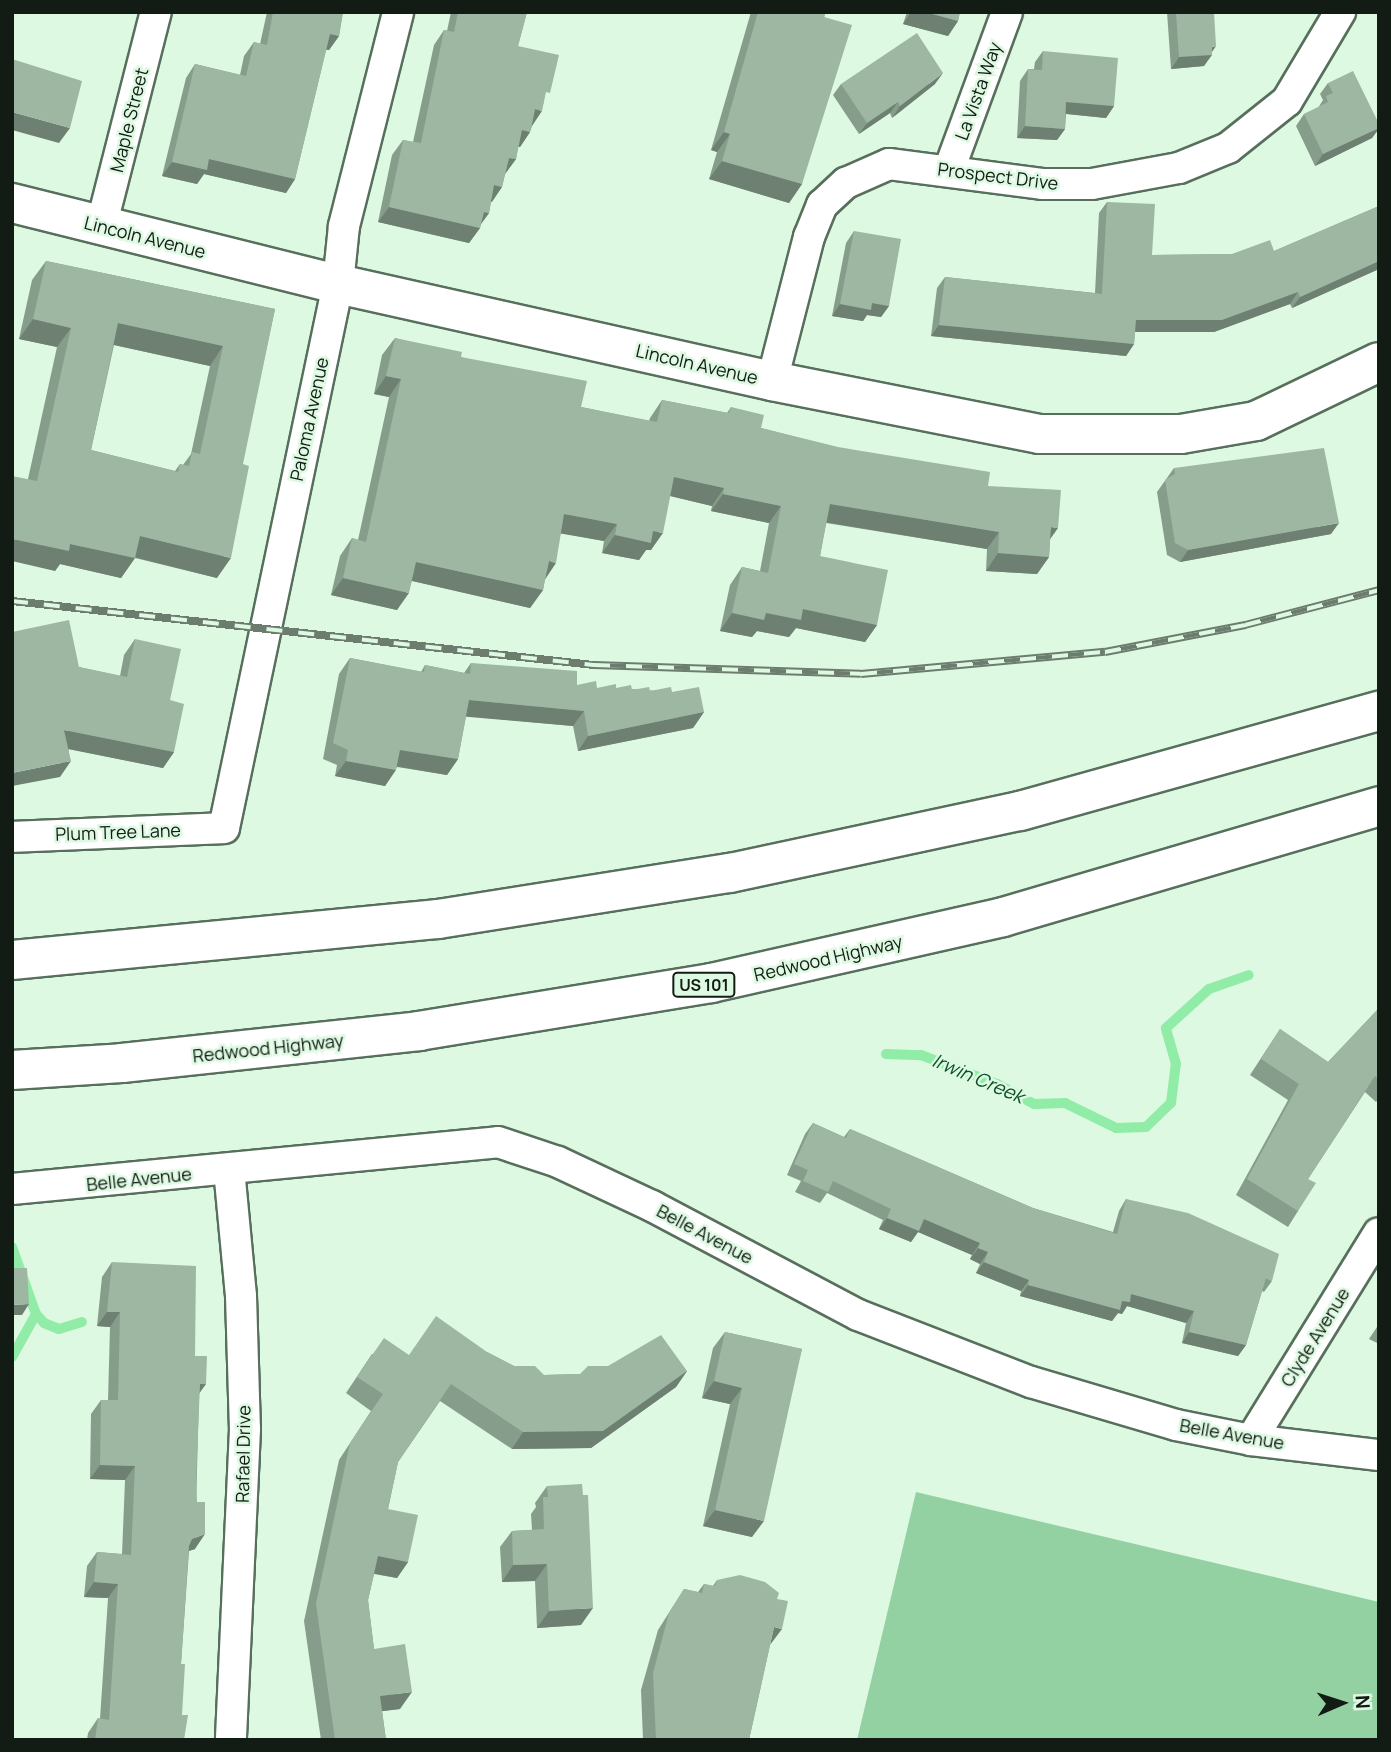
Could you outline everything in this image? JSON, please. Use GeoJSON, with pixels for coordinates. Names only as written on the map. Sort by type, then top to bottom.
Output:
{"type":"FeatureCollection","features":[{"type":"Feature","properties":{"kind":"main road","name":"Lincoln Avenue"},"geometry":{"type":"LineString","coordinates":[[12,203],[338,284],[772,381],[1039,434],[1127,437],[1181,434],[1256,421],[1379,362]]}},
{"type":"Feature","properties":{"kind":"main road"},"geometry":{"type":"LineString","coordinates":[[12,960],[143,951],[438,919],[730,873],[1020,811],[1379,711]]}},
{"type":"Feature","properties":{"kind":"main road","name":"Redwood Highway"},"geometry":{"type":"LineString","coordinates":[[12,1070],[122,1063],[405,1033],[711,983],[1003,917],[1379,806]]}},
{"type":"Feature","properties":{"kind":"street","name":"Maple Street"},"geometry":{"type":"LineString","coordinates":[[101,227],[156,12]]}},
{"type":"Feature","properties":{"kind":"street","name":"Paloma Avenue"},"geometry":{"type":"LineString","coordinates":[[224,828],[338,284],[344,226],[398,12]]}},
{"type":"Feature","properties":{"kind":"street","name":"La Vista Way"},"geometry":{"type":"LineString","coordinates":[[949,170],[1007,12]]}},
{"type":"Feature","properties":{"kind":"street","name":"Prospect Drive"},"geometry":{"type":"LineString","coordinates":[[772,381],[809,237],[822,205],[846,183],[889,164],[1042,184],[1092,184],[1188,164],[1228,148],[1287,101],[1340,12]]}},
{"type":"Feature","properties":{"kind":"street","name":"Plum Tree Lane"},"geometry":{"type":"LineString","coordinates":[[12,837],[224,828]]}},
{"type":"Feature","properties":{"kind":"street","name":"Belle Avenue"},"geometry":{"type":"LineString","coordinates":[[12,1189],[498,1142],[558,1162],[652,1206],[858,1315],[1031,1382],[1176,1425],[1251,1440],[1379,1455]]}},
{"type":"Feature","properties":{"kind":"street","name":"Rafael Drive"},"geometry":{"type":"LineString","coordinates":[[229,1169],[241,1296],[245,1429],[231,1740]]}},
{"type":"Feature","properties":{"kind":"street","name":"Clyde Avenue"},"geometry":{"type":"LineString","coordinates":[[1251,1440],[1379,1233]]}},
{"type":"Feature","properties":{"kind":"green space"},"geometry":{"type":"Polygon","coordinates":[[[916,1492],[1379,1602],[1379,1740],[857,1740],[916,1492]]]}},
{"type":"Feature","properties":{"kind":"building"},"geometry":{"type":"Polygon","coordinates":[[[273,12],[343,12],[339,36],[330,34],[295,179],[209,159],[207,170],[172,162],[195,64],[246,76],[254,42],[267,45],[273,12]]]}},
{"type":"Feature","properties":{"kind":"building"},"geometry":{"type":"Polygon","coordinates":[[[458,12],[527,12],[518,46],[559,55],[550,93],[546,92],[542,111],[535,109],[530,132],[522,130],[516,159],[509,158],[502,187],[494,185],[489,213],[484,212],[480,228],[389,207],[403,140],[421,143],[444,30],[454,32],[458,12]]]}},
{"type":"Feature","properties":{"kind":"building"},"geometry":{"type":"Polygon","coordinates":[[[758,12],[825,12],[824,17],[852,25],[802,184],[722,161],[730,134],[724,132],[758,12]]]}},
{"type":"Feature","properties":{"kind":"building"},"geometry":{"type":"Polygon","coordinates":[[[925,12],[960,12],[958,21],[925,12]]]}},
{"type":"Feature","properties":{"kind":"building"},"geometry":{"type":"Polygon","coordinates":[[[1176,12],[1214,12],[1216,46],[1212,47],[1212,55],[1179,57],[1176,12]]]}},
{"type":"Feature","properties":{"kind":"building"},"geometry":{"type":"Polygon","coordinates":[[[917,33],[943,73],[900,106],[898,102],[867,123],[841,84],[917,33]]]}},
{"type":"Feature","properties":{"kind":"building"},"geometry":{"type":"Polygon","coordinates":[[[1043,51],[1118,58],[1114,106],[1066,102],[1065,129],[1025,126],[1028,69],[1042,70],[1043,51]]]}},
{"type":"Feature","properties":{"kind":"building"},"geometry":{"type":"Polygon","coordinates":[[[12,59],[82,81],[70,128],[12,112],[12,59]]]}},
{"type":"Feature","properties":{"kind":"building"},"geometry":{"type":"Polygon","coordinates":[[[1353,71],[1379,128],[1323,154],[1304,114],[1328,102],[1326,96],[1333,93],[1328,83],[1353,71]]]}},
{"type":"Feature","properties":{"kind":"building"},"geometry":{"type":"Polygon","coordinates":[[[1107,202],[1155,204],[1152,255],[1232,254],[1270,240],[1274,251],[1379,206],[1379,261],[1300,297],[1298,292],[1222,320],[1136,320],[1134,344],[939,325],[945,277],[1102,294],[1107,202]]]}},
{"type":"Feature","properties":{"kind":"building"},"geometry":{"type":"Polygon","coordinates":[[[854,231],[901,239],[889,306],[872,303],[871,310],[840,304],[854,231]]]}},
{"type":"Feature","properties":{"kind":"building"},"geometry":{"type":"Polygon","coordinates":[[[46,261],[275,309],[243,464],[249,466],[231,558],[140,536],[135,558],[70,544],[69,551],[12,539],[12,476],[37,481],[71,328],[33,319],[46,261]],[[118,323],[91,450],[178,472],[180,464],[189,466],[192,452],[200,454],[223,346],[118,323]]]}},
{"type":"Feature","properties":{"kind":"building"},"geometry":{"type":"Polygon","coordinates":[[[395,338],[462,352],[461,357],[587,381],[581,407],[657,422],[662,400],[729,413],[731,407],[764,415],[761,428],[838,447],[990,472],[988,486],[1061,490],[1058,528],[1051,527],[1049,557],[998,553],[999,532],[830,504],[820,556],[888,570],[877,625],[803,609],[801,620],[766,613],[764,620],[732,613],[742,567],[768,573],[781,506],[723,494],[724,488],[674,477],[663,533],[653,531],[651,543],[615,535],[617,524],[564,514],[556,563],[549,561],[543,590],[416,562],[409,593],[343,578],[352,538],[366,542],[401,379],[386,376],[395,338]]]}},
{"type":"Feature","properties":{"kind":"building"},"geometry":{"type":"Polygon","coordinates":[[[1324,448],[1339,523],[1188,550],[1175,543],[1165,480],[1175,474],[1174,468],[1324,448]]]}},
{"type":"Feature","properties":{"kind":"building"},"geometry":{"type":"Polygon","coordinates":[[[69,620],[79,667],[127,677],[135,639],[181,649],[170,700],[184,704],[174,752],[64,730],[71,761],[12,773],[12,632],[69,620]]]}},
{"type":"Feature","properties":{"kind":"building"},"geometry":{"type":"Polygon","coordinates":[[[350,658],[424,672],[425,665],[470,674],[471,663],[577,671],[577,685],[596,681],[597,688],[616,684],[616,688],[631,685],[632,690],[649,687],[650,691],[671,687],[672,692],[699,687],[704,712],[588,736],[584,711],[469,700],[458,759],[400,750],[396,770],[346,761],[348,750],[333,743],[350,658]]]}},
{"type":"Feature","properties":{"kind":"building"},"geometry":{"type":"Polygon","coordinates":[[[1379,1008],[1379,1079],[1375,1076],[1308,1179],[1316,1183],[1298,1211],[1247,1179],[1299,1084],[1261,1059],[1280,1029],[1328,1062],[1379,1008]]]}},
{"type":"Feature","properties":{"kind":"building"},"geometry":{"type":"Polygon","coordinates":[[[813,1123],[846,1138],[850,1129],[1033,1208],[1117,1234],[1126,1199],[1188,1213],[1279,1254],[1272,1281],[1266,1278],[1246,1345],[1189,1332],[1194,1311],[1131,1294],[1130,1302],[1122,1301],[1120,1310],[1028,1285],[1029,1280],[984,1262],[988,1252],[978,1248],[980,1243],[924,1219],[919,1231],[887,1218],[891,1209],[833,1181],[828,1192],[803,1181],[808,1170],[794,1164],[813,1123]]]}},
{"type":"Feature","properties":{"kind":"building"},"geometry":{"type":"Polygon","coordinates":[[[112,1262],[196,1266],[195,1356],[207,1356],[206,1384],[200,1384],[196,1483],[197,1502],[205,1502],[205,1534],[192,1539],[189,1546],[181,1664],[185,1664],[182,1715],[188,1715],[184,1740],[95,1740],[98,1718],[109,1720],[118,1584],[94,1582],[97,1552],[131,1555],[135,1466],[100,1465],[101,1400],[118,1400],[120,1312],[107,1312],[112,1262]]]}},
{"type":"Feature","properties":{"kind":"building"},"geometry":{"type":"Polygon","coordinates":[[[12,1268],[27,1268],[29,1304],[12,1305],[12,1268]]]}},
{"type":"Feature","properties":{"kind":"building"},"geometry":{"type":"Polygon","coordinates":[[[436,1316],[487,1352],[514,1366],[535,1366],[544,1375],[580,1374],[588,1366],[608,1366],[661,1335],[687,1371],[603,1431],[523,1432],[451,1384],[398,1462],[388,1509],[418,1515],[408,1562],[378,1556],[368,1600],[374,1649],[405,1644],[412,1692],[380,1696],[386,1740],[335,1740],[316,1604],[350,1443],[383,1394],[357,1377],[384,1338],[409,1355],[436,1316]]]}},
{"type":"Feature","properties":{"kind":"building"},"geometry":{"type":"Polygon","coordinates":[[[725,1332],[802,1349],[764,1521],[715,1510],[742,1388],[714,1381],[725,1332]]]}},
{"type":"Feature","properties":{"kind":"building"},"geometry":{"type":"Polygon","coordinates":[[[582,1484],[583,1495],[588,1495],[593,1608],[549,1611],[547,1564],[513,1565],[512,1531],[544,1529],[543,1497],[548,1497],[547,1486],[582,1484]]]}},
{"type":"Feature","properties":{"kind":"building"},"geometry":{"type":"Polygon","coordinates":[[[740,1575],[765,1582],[779,1593],[777,1599],[788,1601],[782,1629],[774,1627],[749,1740],[656,1740],[653,1673],[669,1613],[684,1589],[702,1593],[704,1584],[715,1586],[717,1580],[740,1575]]]}},
{"type":"Feature","properties":{"kind":"waterway","name":"Irwin Creek"},"geometry":{"type":"LineString","coordinates":[[886,1054],[921,1055],[997,1084],[1034,1104],[1065,1103],[1116,1128],[1146,1127],[1171,1103],[1176,1064],[1166,1028],[1209,989],[1249,975]]}},
{"type":"Feature","properties":{"kind":"waterway","name":"Irwin Creek"},"geometry":{"type":"LineString","coordinates":[[12,1247],[36,1314],[44,1323],[59,1329],[82,1322]]}},
{"type":"Feature","properties":{"kind":"waterway"},"geometry":{"type":"LineString","coordinates":[[12,1357],[36,1314]]}},
{"type":"Feature","properties":{"kind":"railway"},"geometry":{"type":"LineString","coordinates":[[12,601],[594,665],[861,674],[1105,652],[1245,625],[1379,590]]}}]}
